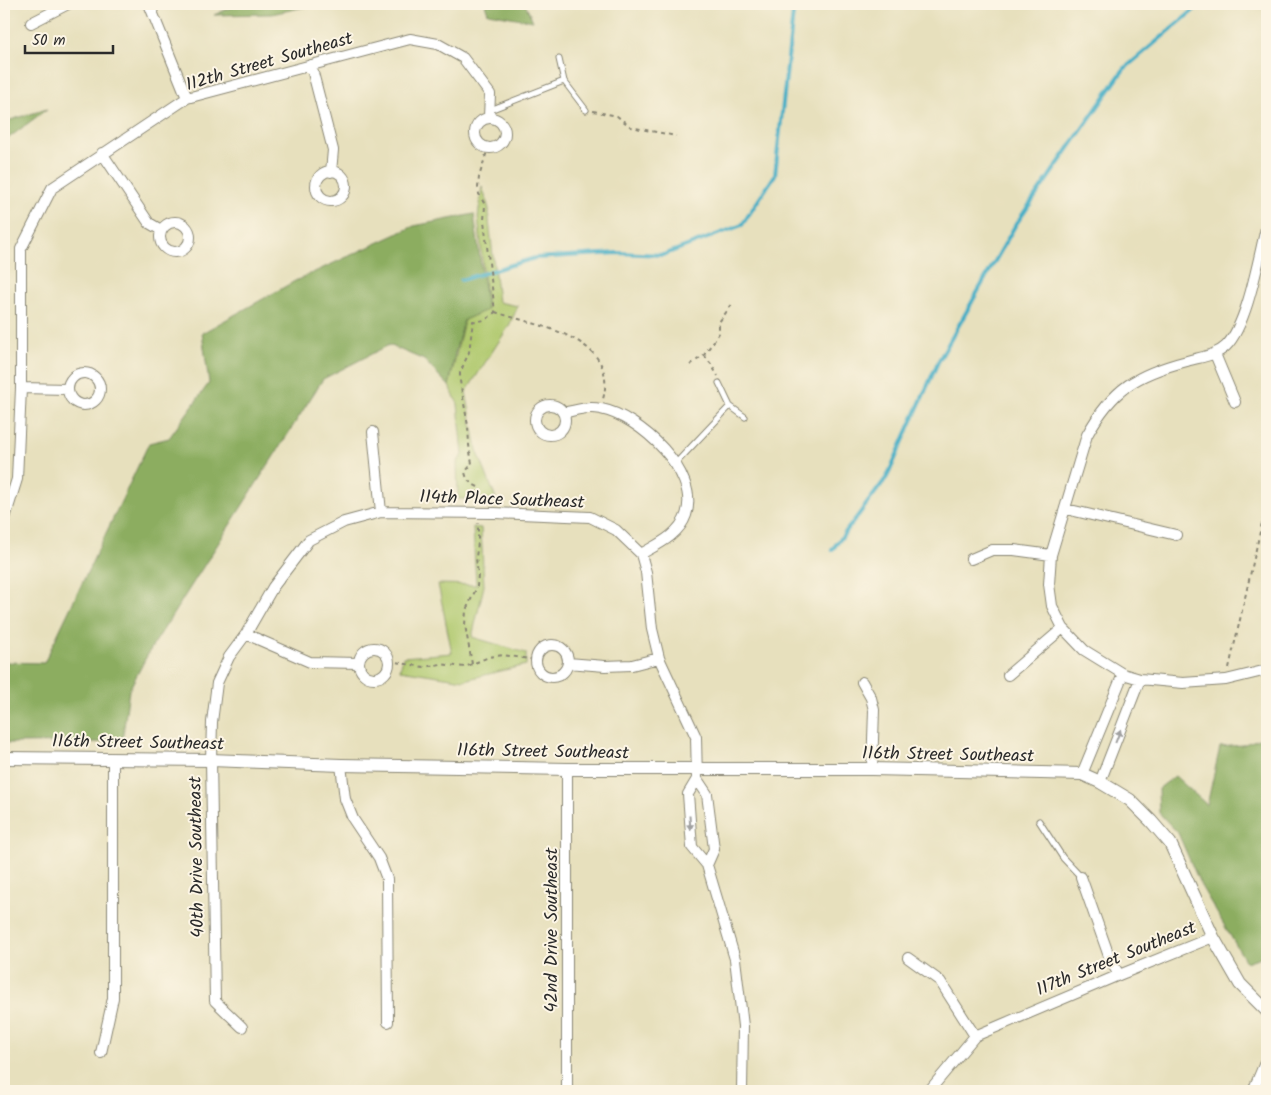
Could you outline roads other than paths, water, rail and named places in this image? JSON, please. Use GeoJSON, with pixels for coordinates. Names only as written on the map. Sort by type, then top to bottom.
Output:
{"type":"FeatureCollection","features":[{"type":"Feature","properties":{"kind":"street"},"geometry":{"type":"LineString","coordinates":[[31,22],[68,4]]}},
{"type":"Feature","properties":{"kind":"street"},"geometry":{"type":"LineString","coordinates":[[150,4],[187,98]]}},
{"type":"Feature","properties":{"kind":"street","name":"112th Street Southeast"},"geometry":{"type":"LineString","coordinates":[[20,388],[20,249],[52,188],[187,98],[410,38],[438,44],[464,58],[490,94],[489,114]]}},
{"type":"Feature","properties":{"kind":"street"},"geometry":{"type":"LineString","coordinates":[[311,65],[333,150],[332,172]]}},
{"type":"Feature","properties":{"kind":"street"},"geometry":{"type":"LineString","coordinates":[[489,114],[502,123],[505,134],[504,139],[499,145],[488,148],[478,143],[474,132],[480,120],[489,114]]}},
{"type":"Feature","properties":{"kind":"street"},"geometry":{"type":"LineString","coordinates":[[102,153],[149,223],[161,230]]}},
{"type":"Feature","properties":{"kind":"street"},"geometry":{"type":"LineString","coordinates":[[1267,224],[1240,325],[1226,346],[1215,354],[1165,367],[1141,376],[1122,389],[1107,403],[1088,435],[1051,555],[1048,584],[1052,606],[1063,628],[1084,650],[1124,674],[1140,679],[1183,683],[1226,680],[1267,670]]}},
{"type":"Feature","properties":{"kind":"street"},"geometry":{"type":"LineString","coordinates":[[1215,354],[1235,402]]}},
{"type":"Feature","properties":{"kind":"street"},"geometry":{"type":"LineString","coordinates":[[4,521],[17,479],[20,388],[68,389]]}},
{"type":"Feature","properties":{"kind":"street"},"geometry":{"type":"LineString","coordinates":[[563,413],[581,408],[600,408],[624,417],[650,435],[680,470],[688,496],[686,515],[674,534],[641,554],[646,572],[652,629],[659,658],[696,738],[697,774],[707,794],[714,849],[707,865]]}},
{"type":"Feature","properties":{"kind":"street"},"geometry":{"type":"LineString","coordinates":[[373,432],[381,512]]}},
{"type":"Feature","properties":{"kind":"street"},"geometry":{"type":"LineString","coordinates":[[1066,509],[1176,535]]}},
{"type":"Feature","properties":{"kind":"street","name":"114th Place Southeast"},"geometry":{"type":"LineString","coordinates":[[381,512],[478,512],[590,517],[616,530],[641,554]]}},
{"type":"Feature","properties":{"kind":"street","name":"40th Drive Southeast"},"geometry":{"type":"LineString","coordinates":[[242,1027],[215,1001],[211,760],[212,722],[217,683],[229,657],[246,634],[273,586],[309,540],[344,522],[381,512]]}},
{"type":"Feature","properties":{"kind":"street"},"geometry":{"type":"LineString","coordinates":[[971,559],[992,550],[1014,550],[1051,555]]}},
{"type":"Feature","properties":{"kind":"street"},"geometry":{"type":"LineString","coordinates":[[1008,675],[1063,628]]}},
{"type":"Feature","properties":{"kind":"street"},"geometry":{"type":"LineString","coordinates":[[246,634],[310,662],[359,663]]}},
{"type":"Feature","properties":{"kind":"street"},"geometry":{"type":"LineString","coordinates":[[552,644],[564,650],[568,663],[562,673],[551,676],[540,671],[536,660],[541,649],[552,644]]}},
{"type":"Feature","properties":{"kind":"street"},"geometry":{"type":"LineString","coordinates":[[373,647],[384,651],[389,660],[389,666],[385,673],[375,678],[364,674],[359,663],[362,654],[373,647]]}},
{"type":"Feature","properties":{"kind":"street"},"geometry":{"type":"LineString","coordinates":[[568,663],[606,666],[632,665],[659,658]]}},
{"type":"Feature","properties":{"kind":"street"},"geometry":{"type":"LineString","coordinates":[[1124,674],[1082,774],[1100,782],[1130,800],[1170,843],[1214,937]]}},
{"type":"Feature","properties":{"kind":"street"},"geometry":{"type":"LineString","coordinates":[[1100,782],[1140,679]]}},
{"type":"Feature","properties":{"kind":"street"},"geometry":{"type":"LineString","coordinates":[[862,682],[871,698],[874,710],[872,769]]}},
{"type":"Feature","properties":{"kind":"street","name":"116th Street Southeast"},"geometry":{"type":"LineString","coordinates":[[4,758],[211,760],[341,766],[568,769],[697,774],[872,769],[1082,774]]}},
{"type":"Feature","properties":{"kind":"street"},"geometry":{"type":"LineString","coordinates":[[102,1053],[113,998],[113,759]]}},
{"type":"Feature","properties":{"kind":"street"},"geometry":{"type":"LineString","coordinates":[[341,766],[345,799],[354,819],[379,858],[387,879],[388,1022]]}},
{"type":"Feature","properties":{"kind":"street","name":"42nd Drive Southeast"},"geometry":{"type":"LineString","coordinates":[[567,1091],[568,769]]}},
{"type":"Feature","properties":{"kind":"street"},"geometry":{"type":"LineString","coordinates":[[697,774],[688,794],[692,847],[707,865],[735,960],[743,1026],[742,1091]]}},
{"type":"Feature","properties":{"kind":"street"},"geometry":{"type":"LineString","coordinates":[[1081,877],[1110,959],[1119,975]]}},
{"type":"Feature","properties":{"kind":"street","name":"117th Street Southeast"},"geometry":{"type":"LineString","coordinates":[[975,1036],[1214,937],[1240,984],[1267,1012]]}},
{"type":"Feature","properties":{"kind":"street"},"geometry":{"type":"LineString","coordinates":[[908,958],[940,981],[975,1036],[928,1091]]}},
{"type":"Feature","properties":{"kind":"street"},"geometry":{"type":"LineString","coordinates":[[1253,1091],[1267,1058]]}},
{"type":"Feature","properties":{"kind":"lane"},"geometry":{"type":"LineString","coordinates":[[559,59],[564,81],[586,110]]}},
{"type":"Feature","properties":{"kind":"lane"},"geometry":{"type":"LineString","coordinates":[[489,114],[564,81]]}},
{"type":"Feature","properties":{"kind":"lane"},"geometry":{"type":"LineString","coordinates":[[719,383],[730,406],[746,418]]}},
{"type":"Feature","properties":{"kind":"lane"},"geometry":{"type":"LineString","coordinates":[[675,464],[730,406]]}},
{"type":"Feature","properties":{"kind":"lane"},"geometry":{"type":"LineString","coordinates":[[1039,821],[1063,858],[1081,877]]}},
{"type":"Feature","properties":{"kind":"waterway"},"geometry":{"type":"LineString","coordinates":[[461,280],[535,258],[618,253],[663,255],[742,225],[775,175],[794,4]]}},
{"type":"Feature","properties":{"kind":"waterway"},"geometry":{"type":"LineString","coordinates":[[832,550],[887,477],[938,362],[1016,224],[1124,69],[1201,4]]}}]}
